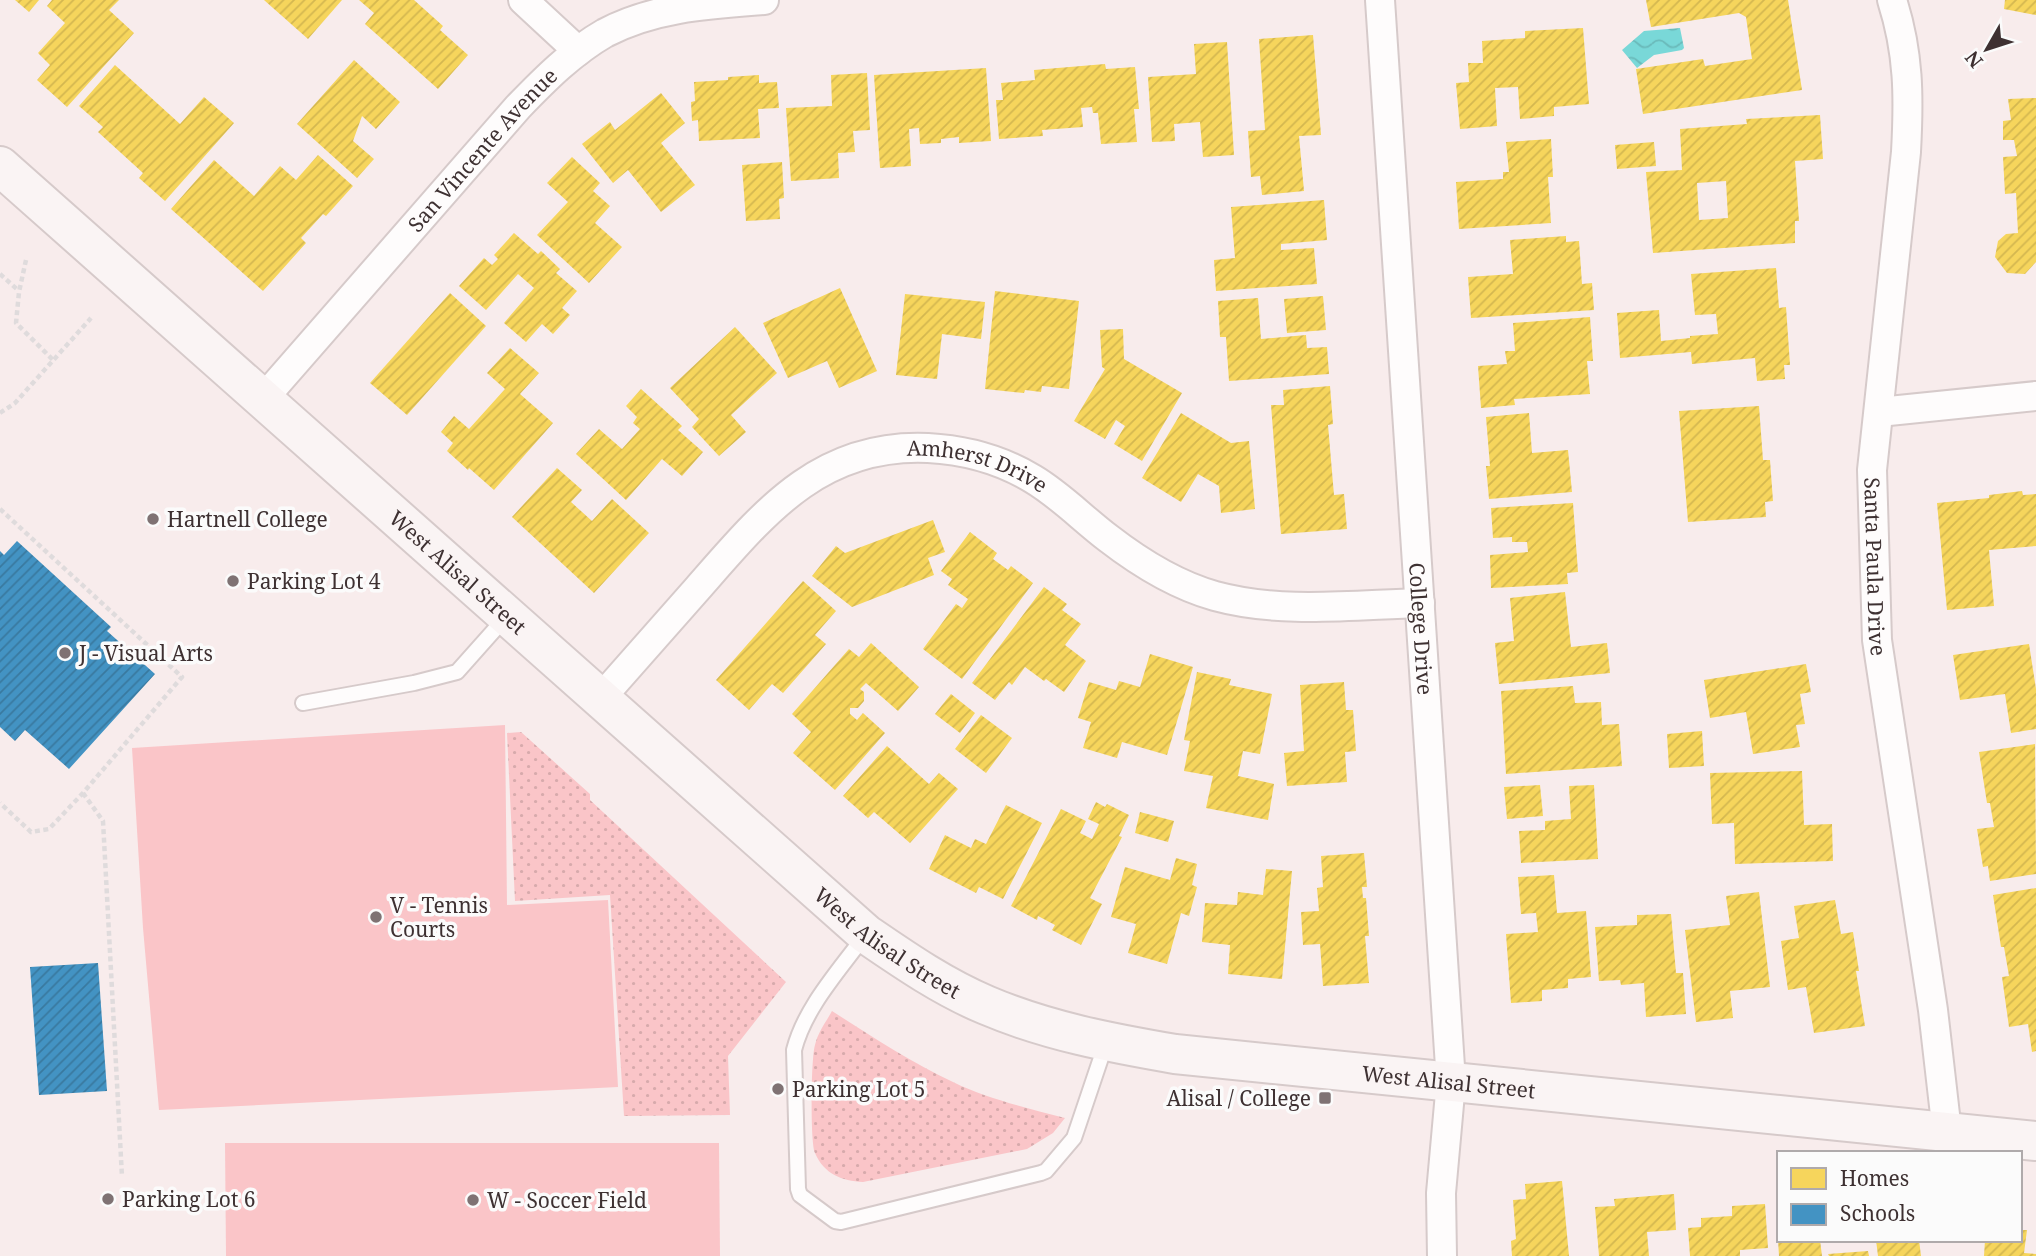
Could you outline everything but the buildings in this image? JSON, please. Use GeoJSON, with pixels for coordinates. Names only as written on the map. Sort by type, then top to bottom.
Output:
{"type":"FeatureCollection","features":[{"type":"Feature","properties":{"kind":"main road","name":"West Alisal Street"},"geometry":{"type":"LineString","coordinates":[[0,166],[866,934],[926,975],[986,1005],[1048,1027],[1107,1043],[1175,1054],[2036,1141]]}},
{"type":"Feature","properties":{"kind":"street"},"geometry":{"type":"LineString","coordinates":[[523,0],[579,51]]}},
{"type":"Feature","properties":{"kind":"street","name":"San Vincente Avenue"},"geometry":{"type":"LineString","coordinates":[[263,399],[518,107],[550,74],[605,33],[629,22],[690,6],[764,0]]}},
{"type":"Feature","properties":{"kind":"street","name":"College Drive"},"geometry":{"type":"LineString","coordinates":[[1380,0],[1451,1082],[1441,1193],[1442,1256]]}},
{"type":"Feature","properties":{"kind":"street","name":"Santa Paula Drive"},"geometry":{"type":"LineString","coordinates":[[1892,0],[1901,30],[1907,69],[1908,103],[1906,152],[1872,470],[1877,640],[1931,996],[1947,1132]]}},
{"type":"Feature","properties":{"kind":"street"},"geometry":{"type":"LineString","coordinates":[[1879,412],[2036,396]]}},
{"type":"Feature","properties":{"kind":"street","name":"Amherst Drive"},"geometry":{"type":"LineString","coordinates":[[600,699],[751,528],[779,502],[825,469],[855,457],[885,450],[946,449],[1003,463],[1035,480],[1136,558],[1162,573],[1212,595],[1258,605],[1285,607],[1420,603]]}},
{"type":"Feature","properties":{"kind":"lane"},"geometry":{"type":"LineString","coordinates":[[303,703],[414,683],[457,672],[507,616]]}},
{"type":"Feature","properties":{"kind":"lane"},"geometry":{"type":"LineString","coordinates":[[866,934],[799,1030],[794,1050],[797,1189],[800,1195],[835,1221],[841,1222],[1046,1171],[1074,1138],[1107,1043]]}},
{"type":"Feature","properties":{"kind":"path"},"geometry":{"type":"LineString","coordinates":[[26,260],[16,323],[54,360]]}},
{"type":"Feature","properties":{"kind":"path"},"geometry":{"type":"LineString","coordinates":[[0,274],[19,292]]}},
{"type":"Feature","properties":{"kind":"path"},"geometry":{"type":"LineString","coordinates":[[0,413],[15,404],[91,318]]}},
{"type":"Feature","properties":{"kind":"path"},"geometry":{"type":"LineString","coordinates":[[0,509],[182,677],[49,830],[31,832],[0,803]]}},
{"type":"Feature","properties":{"kind":"path"},"geometry":{"type":"LineString","coordinates":[[83,793],[103,821],[122,1177]]}},
{"type":"Feature","properties":{"kind":"shaded area","name":"V - Tennis Courts"},"geometry":{"type":"Polygon","coordinates":[[[505,725],[507,905],[608,900],[618,1087],[159,1110],[143,928],[132,748],[505,725]]]}},
{"type":"Feature","properties":{"kind":"shaded area"},"geometry":{"type":"Polygon","coordinates":[[[521,732],[590,794],[590,800],[786,982],[728,1056],[730,1115],[624,1116],[610,895],[515,901],[507,733],[521,732]]]}},
{"type":"Feature","properties":{"kind":"shaded area"},"geometry":{"type":"Polygon","coordinates":[[[832,1011],[906,1057],[966,1088],[1065,1118],[1053,1133],[1027,1149],[863,1182],[834,1175],[823,1166],[815,1153],[812,1118],[815,1045],[832,1011]]]}},
{"type":"Feature","properties":{"kind":"shaded area","name":"W - Soccer Field"},"geometry":{"type":"Polygon","coordinates":[[[225,1143],[719,1143],[720,1256],[226,1256],[225,1143]]]}},
{"type":"Feature","properties":{"kind":"water"},"geometry":{"type":"Polygon","coordinates":[[[1680,28],[1684,48],[1682,50],[1654,55],[1637,68],[1622,50],[1644,31],[1680,28]]]}},
{"type":"Feature","properties":{"kind":"place","name":"Hartnell College"},"geometry":{"type":"Point","coordinates":[153,519]}},
{"type":"Feature","properties":{"kind":"place","name":"Parking Lot 4"},"geometry":{"type":"Point","coordinates":[233,581]}},
{"type":"Feature","properties":{"kind":"place","name":"J - Visual Arts"},"geometry":{"type":"Point","coordinates":[65,653]}},
{"type":"Feature","properties":{"kind":"place","name":"V - Tennis Courts"},"geometry":{"type":"Point","coordinates":[376,917]}},
{"type":"Feature","properties":{"kind":"place","name":"Parking Lot 5"},"geometry":{"type":"Point","coordinates":[778,1089]}},
{"type":"Feature","properties":{"kind":"place","name":"Alisal / College"},"geometry":{"type":"Point","coordinates":[1325,1098]}},
{"type":"Feature","properties":{"kind":"place","name":"Parking Lot 6"},"geometry":{"type":"Point","coordinates":[108,1199]}},
{"type":"Feature","properties":{"kind":"place","name":"W - Soccer Field"},"geometry":{"type":"Point","coordinates":[473,1200]}}]}
